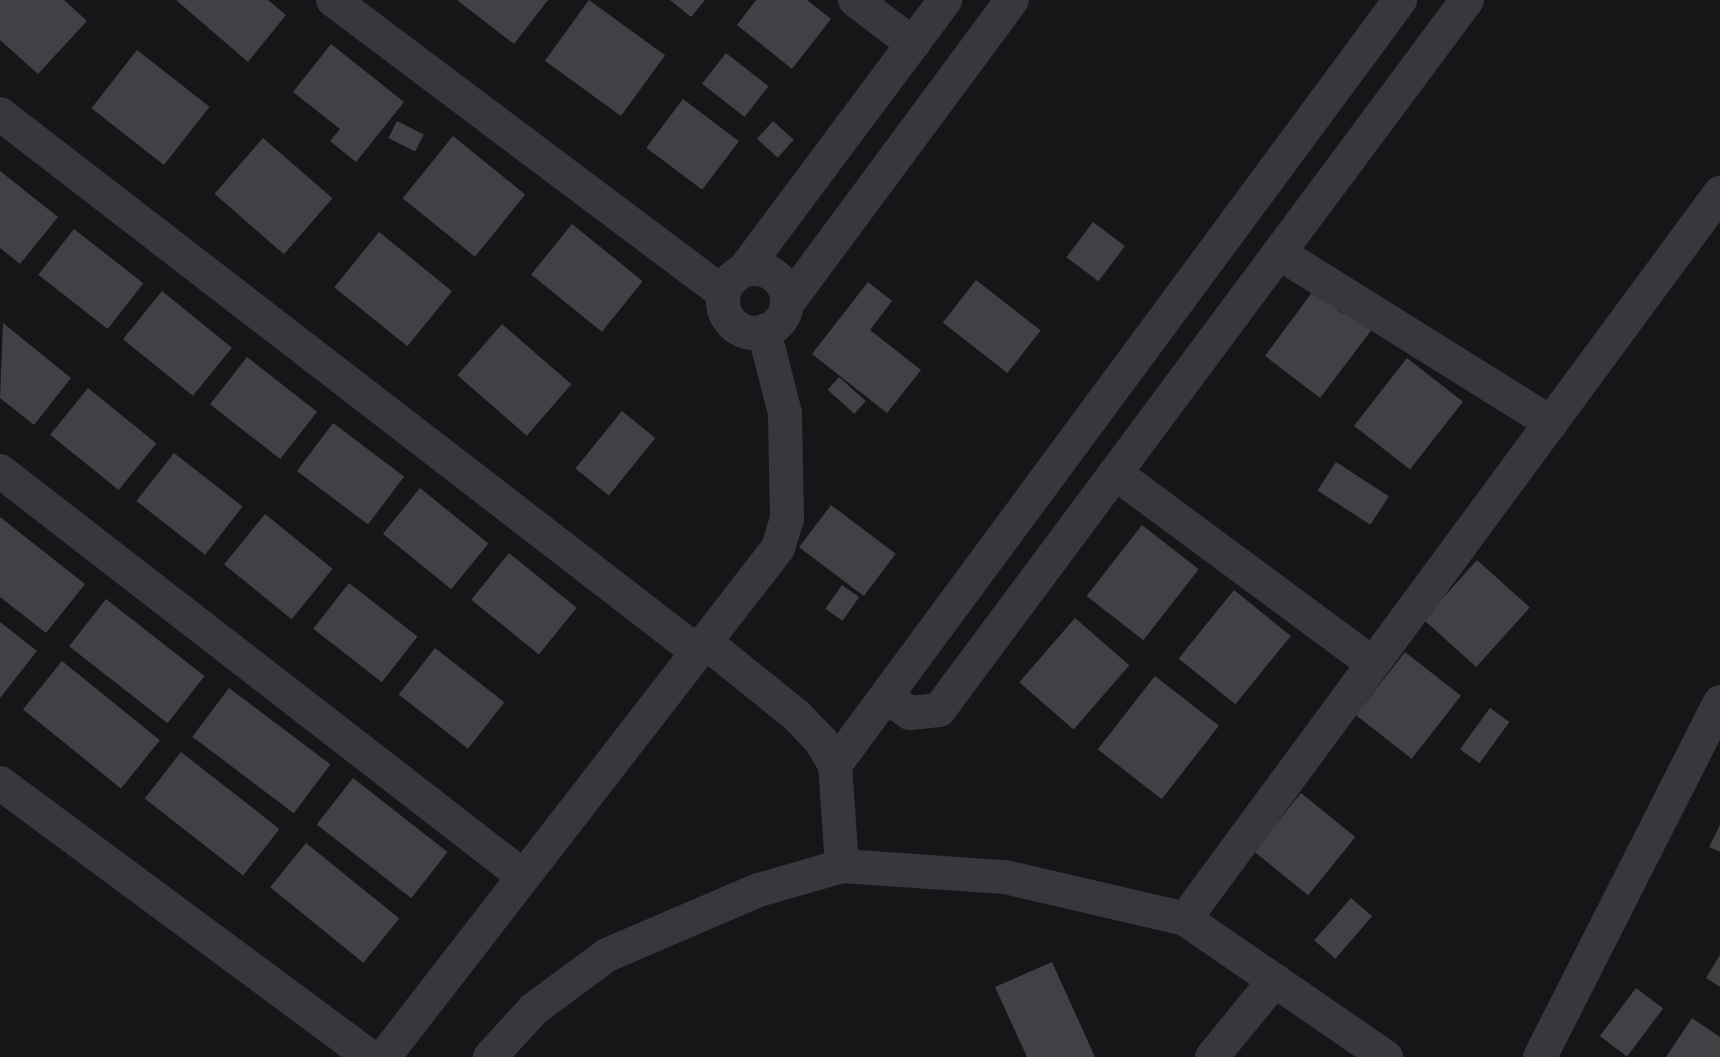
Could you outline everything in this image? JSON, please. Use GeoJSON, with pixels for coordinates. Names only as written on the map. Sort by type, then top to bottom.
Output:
{"type":"FeatureCollection","features":[{"type":"Feature","properties":{"kind":"street"},"geometry":{"type":"LineString","coordinates":[[333,0],[734,282],[775,276],[787,304]]}},
{"type":"Feature","properties":{"kind":"street"},"geometry":{"type":"LineString","coordinates":[[855,0],[913,44]]}},
{"type":"Feature","properties":{"kind":"street"},"geometry":{"type":"LineString","coordinates":[[945,0],[734,282],[730,321],[746,331],[764,331],[784,316],[787,304],[1012,0]]}},
{"type":"Feature","properties":{"kind":"street"},"geometry":{"type":"LineString","coordinates":[[835,765],[1400,0]]}},
{"type":"Feature","properties":{"kind":"street"},"geometry":{"type":"LineString","coordinates":[[887,697],[910,713],[939,710],[1467,0]]}},
{"type":"Feature","properties":{"kind":"street"},"geometry":{"type":"LineString","coordinates":[[0,114],[699,646],[796,715],[835,765],[842,866]]}},
{"type":"Feature","properties":{"kind":"street"},"geometry":{"type":"LineString","coordinates":[[1185,919],[1720,193]]}},
{"type":"Feature","properties":{"kind":"street"},"geometry":{"type":"LineString","coordinates":[[1279,253],[1551,423]]}},
{"type":"Feature","properties":{"kind":"street"},"geometry":{"type":"LineString","coordinates":[[0,783],[386,1056],[699,646],[772,557],[787,519],[785,413],[764,331]]}},
{"type":"Feature","properties":{"kind":"street"},"geometry":{"type":"LineString","coordinates":[[0,471],[523,876]]}},
{"type":"Feature","properties":{"kind":"street"},"geometry":{"type":"LineString","coordinates":[[1115,473],[1373,664]]}},
{"type":"Feature","properties":{"kind":"street"},"geometry":{"type":"LineString","coordinates":[[1540,1057],[1720,702]]}},
{"type":"Feature","properties":{"kind":"street"},"geometry":{"type":"LineString","coordinates":[[490,1057],[534,1009],[607,955],[759,890],[842,866],[1005,877],[1185,919],[1386,1057]]}},
{"type":"Feature","properties":{"kind":"street"},"geometry":{"type":"LineString","coordinates":[[1212,1057],[1275,980]]}},
{"type":"Feature","properties":{"kind":"building"},"geometry":{"type":"Polygon","coordinates":[[[0,0],[64,0],[87,21],[38,74],[0,40],[0,0]]]}},
{"type":"Feature","properties":{"kind":"building"},"geometry":{"type":"Polygon","coordinates":[[[176,0],[268,0],[286,15],[248,62],[176,0]]]}},
{"type":"Feature","properties":{"kind":"building"},"geometry":{"type":"Polygon","coordinates":[[[457,0],[548,0],[514,44],[457,0]]]}},
{"type":"Feature","properties":{"kind":"building"},"geometry":{"type":"Polygon","coordinates":[[[589,0],[665,55],[621,116],[545,61],[589,0]]]}},
{"type":"Feature","properties":{"kind":"building"},"geometry":{"type":"Polygon","coordinates":[[[670,0],[705,0],[691,17],[670,0]]]}},
{"type":"Feature","properties":{"kind":"building"},"geometry":{"type":"Polygon","coordinates":[[[756,0],[807,0],[831,19],[792,69],[737,25],[756,0]]]}},
{"type":"Feature","properties":{"kind":"building"},"geometry":{"type":"Polygon","coordinates":[[[331,44],[404,102],[356,162],[330,141],[340,129],[293,92],[331,44]]]}},
{"type":"Feature","properties":{"kind":"building"},"geometry":{"type":"Polygon","coordinates":[[[137,50],[209,107],[164,165],[91,108],[137,50]]]}},
{"type":"Feature","properties":{"kind":"building"},"geometry":{"type":"Polygon","coordinates":[[[726,53],[769,86],[745,117],[702,84],[726,53]]]}},
{"type":"Feature","properties":{"kind":"building"},"geometry":{"type":"Polygon","coordinates":[[[683,99],[739,141],[702,190],[646,148],[683,99]]]}},
{"type":"Feature","properties":{"kind":"building"},"geometry":{"type":"Polygon","coordinates":[[[397,121],[424,135],[415,152],[388,138],[397,121]]]}},
{"type":"Feature","properties":{"kind":"building"},"geometry":{"type":"Polygon","coordinates":[[[773,121],[794,140],[778,158],[757,139],[773,121]]]}},
{"type":"Feature","properties":{"kind":"building"},"geometry":{"type":"Polygon","coordinates":[[[453,136],[525,195],[475,257],[403,198],[453,136]]]}},
{"type":"Feature","properties":{"kind":"building"},"geometry":{"type":"Polygon","coordinates":[[[263,138],[332,198],[284,254],[214,194],[263,138]]]}},
{"type":"Feature","properties":{"kind":"building"},"geometry":{"type":"Polygon","coordinates":[[[0,171],[58,217],[20,264],[0,248],[0,171]]]}},
{"type":"Feature","properties":{"kind":"building"},"geometry":{"type":"Polygon","coordinates":[[[1093,222],[1125,246],[1098,281],[1067,257],[1093,222]]]}},
{"type":"Feature","properties":{"kind":"building"},"geometry":{"type":"Polygon","coordinates":[[[572,224],[643,281],[602,332],[531,275],[572,224]]]}},
{"type":"Feature","properties":{"kind":"building"},"geometry":{"type":"Polygon","coordinates":[[[74,229],[143,283],[108,329],[38,275],[74,229]]]}},
{"type":"Feature","properties":{"kind":"building"},"geometry":{"type":"Polygon","coordinates":[[[379,232],[452,291],[407,346],[334,287],[379,232]]]}},
{"type":"Feature","properties":{"kind":"building"},"geometry":{"type":"Polygon","coordinates":[[[976,280],[1041,330],[1007,373],[943,323],[976,280]]]}},
{"type":"Feature","properties":{"kind":"building"},"geometry":{"type":"Polygon","coordinates":[[[868,282],[892,301],[870,330],[921,370],[887,413],[812,354],[868,282]]]}},
{"type":"Feature","properties":{"kind":"building"},"geometry":{"type":"Polygon","coordinates":[[[162,291],[232,348],[193,396],[123,339],[162,291]]]}},
{"type":"Feature","properties":{"kind":"building"},"geometry":{"type":"Polygon","coordinates":[[[1313,291],[1343,314],[1348,308],[1373,328],[1320,398],[1265,356],[1313,291]]]}},
{"type":"Feature","properties":{"kind":"building"},"geometry":{"type":"Polygon","coordinates":[[[3,323],[71,378],[34,425],[0,398],[3,323]]]}},
{"type":"Feature","properties":{"kind":"building"},"geometry":{"type":"Polygon","coordinates":[[[502,324],[571,384],[527,436],[457,375],[502,324]]]}},
{"type":"Feature","properties":{"kind":"building"},"geometry":{"type":"Polygon","coordinates":[[[247,357],[317,412],[280,459],[210,404],[247,357]]]}},
{"type":"Feature","properties":{"kind":"building"},"geometry":{"type":"Polygon","coordinates":[[[1407,358],[1463,402],[1410,469],[1354,426],[1407,358]]]}},
{"type":"Feature","properties":{"kind":"building"},"geometry":{"type":"Polygon","coordinates":[[[839,377],[866,401],[854,414],[828,390],[839,377]]]}},
{"type":"Feature","properties":{"kind":"building"},"geometry":{"type":"Polygon","coordinates":[[[88,388],[156,443],[119,490],[50,435],[88,388]]]}},
{"type":"Feature","properties":{"kind":"building"},"geometry":{"type":"Polygon","coordinates":[[[622,411],[655,438],[609,496],[575,469],[622,411]]]}},
{"type":"Feature","properties":{"kind":"building"},"geometry":{"type":"Polygon","coordinates":[[[333,423],[404,477],[368,524],[297,471],[333,423]]]}},
{"type":"Feature","properties":{"kind":"building"},"geometry":{"type":"Polygon","coordinates":[[[174,453],[243,507],[205,555],[136,501],[174,453]]]}},
{"type":"Feature","properties":{"kind":"building"},"geometry":{"type":"Polygon","coordinates":[[[1336,462],[1389,496],[1370,525],[1317,491],[1336,462]]]}},
{"type":"Feature","properties":{"kind":"building"},"geometry":{"type":"Polygon","coordinates":[[[420,488],[488,543],[451,589],[383,534],[420,488]]]}},
{"type":"Feature","properties":{"kind":"building"},"geometry":{"type":"Polygon","coordinates":[[[831,505],[896,554],[864,596],[799,547],[831,505]]]}},
{"type":"Feature","properties":{"kind":"building"},"geometry":{"type":"Polygon","coordinates":[[[265,514],[333,569],[292,619],[224,565],[265,514]]]}},
{"type":"Feature","properties":{"kind":"building"},"geometry":{"type":"Polygon","coordinates":[[[0,517],[85,584],[46,633],[0,597],[0,517]]]}},
{"type":"Feature","properties":{"kind":"building"},"geometry":{"type":"Polygon","coordinates":[[[1142,525],[1199,569],[1143,640],[1087,596],[1142,525]]]}},
{"type":"Feature","properties":{"kind":"building"},"geometry":{"type":"Polygon","coordinates":[[[509,553],[577,608],[539,654],[471,600],[509,553]]]}},
{"type":"Feature","properties":{"kind":"building"},"geometry":{"type":"Polygon","coordinates":[[[1477,560],[1530,608],[1476,667],[1423,619],[1477,560]]]}},
{"type":"Feature","properties":{"kind":"building"},"geometry":{"type":"Polygon","coordinates":[[[349,583],[418,637],[382,682],[313,629],[349,583]]]}},
{"type":"Feature","properties":{"kind":"building"},"geometry":{"type":"Polygon","coordinates":[[[842,585],[859,597],[843,621],[825,609],[842,585]]]}},
{"type":"Feature","properties":{"kind":"building"},"geometry":{"type":"Polygon","coordinates":[[[1234,590],[1291,636],[1235,704],[1179,658],[1234,590]]]}},
{"type":"Feature","properties":{"kind":"building"},"geometry":{"type":"Polygon","coordinates":[[[106,599],[205,676],[168,723],[69,646],[106,599]]]}},
{"type":"Feature","properties":{"kind":"building"},"geometry":{"type":"Polygon","coordinates":[[[1075,618],[1129,665],[1074,729],[1019,682],[1075,618]]]}},
{"type":"Feature","properties":{"kind":"building"},"geometry":{"type":"Polygon","coordinates":[[[0,622],[37,651],[0,698],[0,622]]]}},
{"type":"Feature","properties":{"kind":"building"},"geometry":{"type":"Polygon","coordinates":[[[435,648],[504,702],[468,749],[399,694],[435,648]]]}},
{"type":"Feature","properties":{"kind":"building"},"geometry":{"type":"Polygon","coordinates":[[[1405,652],[1461,696],[1412,759],[1356,715],[1405,652]]]}},
{"type":"Feature","properties":{"kind":"building"},"geometry":{"type":"Polygon","coordinates":[[[62,661],[160,740],[121,788],[23,709],[62,661]]]}},
{"type":"Feature","properties":{"kind":"building"},"geometry":{"type":"Polygon","coordinates":[[[1155,676],[1219,726],[1162,799],[1098,749],[1155,676]]]}},
{"type":"Feature","properties":{"kind":"building"},"geometry":{"type":"Polygon","coordinates":[[[229,688],[330,764],[294,813],[192,737],[229,688]]]}},
{"type":"Feature","properties":{"kind":"building"},"geometry":{"type":"Polygon","coordinates":[[[1490,708],[1509,722],[1479,763],[1460,749],[1490,708]]]}},
{"type":"Feature","properties":{"kind":"building"},"geometry":{"type":"Polygon","coordinates":[[[181,752],[280,829],[243,875],[145,798],[181,752]]]}},
{"type":"Feature","properties":{"kind":"building"},"geometry":{"type":"Polygon","coordinates":[[[353,778],[448,852],[411,898],[317,824],[353,778]]]}},
{"type":"Feature","properties":{"kind":"building"},"geometry":{"type":"Polygon","coordinates":[[[1301,793],[1355,837],[1308,895],[1254,851],[1301,793]]]}},
{"type":"Feature","properties":{"kind":"building"},"geometry":{"type":"Polygon","coordinates":[[[1720,825],[1720,852],[1709,847],[1720,825]]]}},
{"type":"Feature","properties":{"kind":"building"},"geometry":{"type":"Polygon","coordinates":[[[306,843],[399,919],[363,963],[270,887],[306,843]]]}},
{"type":"Feature","properties":{"kind":"building"},"geometry":{"type":"Polygon","coordinates":[[[1351,898],[1372,916],[1335,959],[1314,940],[1351,898]]]}},
{"type":"Feature","properties":{"kind":"building"},"geometry":{"type":"Polygon","coordinates":[[[1720,955],[1720,987],[1706,978],[1720,955]]]}},
{"type":"Feature","properties":{"kind":"building"},"geometry":{"type":"Polygon","coordinates":[[[1052,962],[1095,1057],[1027,1057],[995,987],[1052,962]]]}},
{"type":"Feature","properties":{"kind":"building"},"geometry":{"type":"Polygon","coordinates":[[[1636,988],[1663,1008],[1627,1056],[1600,1036],[1636,988]]]}},
{"type":"Feature","properties":{"kind":"building"},"geometry":{"type":"Polygon","coordinates":[[[1692,1018],[1720,1037],[1720,1057],[1666,1057],[1692,1018]]]}}]}
